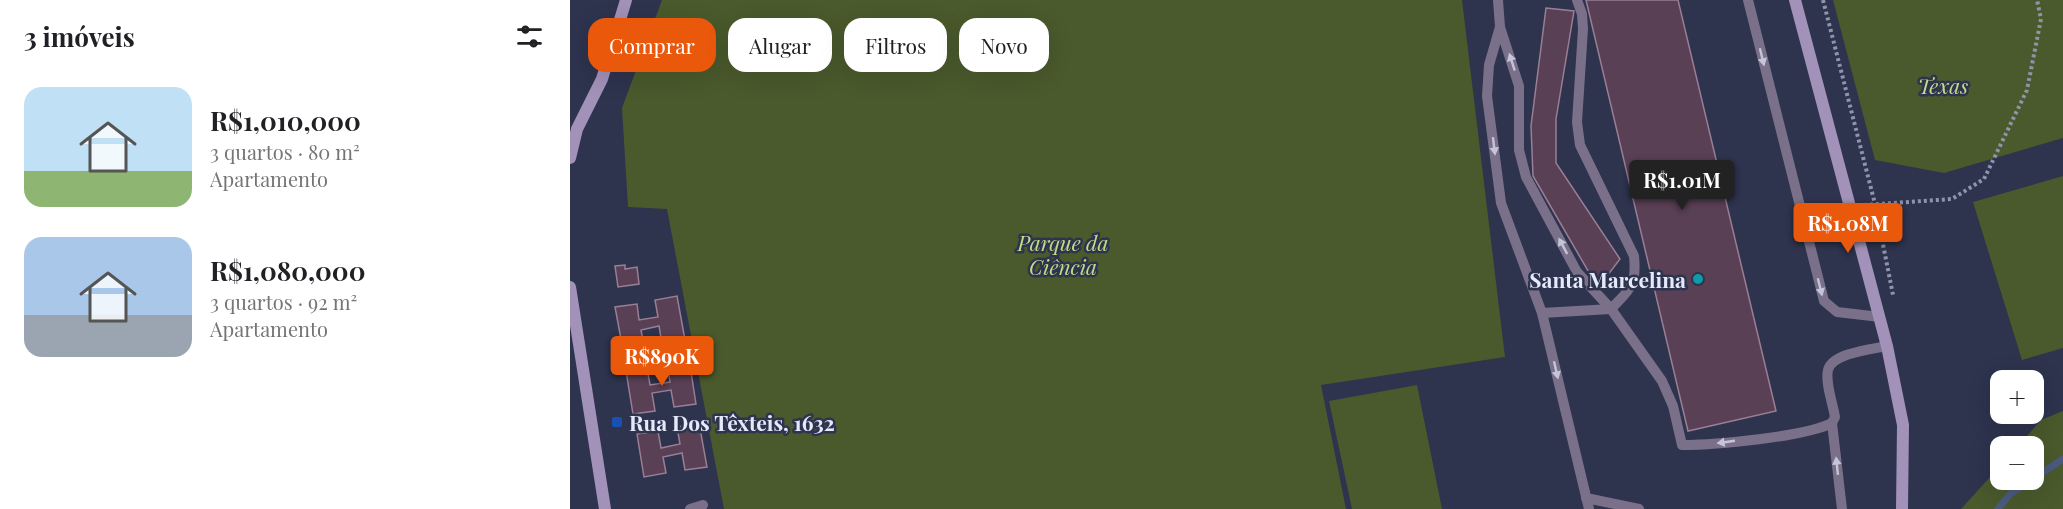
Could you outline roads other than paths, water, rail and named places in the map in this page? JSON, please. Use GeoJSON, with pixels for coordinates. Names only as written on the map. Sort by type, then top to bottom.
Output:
{"type":"FeatureCollection","features":[{"type":"Feature","properties":{"kind":"main road"},"geometry":{"type":"LineString","coordinates":[[570,158],[577,129],[602,79],[626,0]]}},
{"type":"Feature","properties":{"kind":"main road"},"geometry":{"type":"LineString","coordinates":[[1795,0],[1887,346],[1903,425],[1902,509]]}},
{"type":"Feature","properties":{"kind":"main road"},"geometry":{"type":"LineString","coordinates":[[570,287],[605,509]]}},
{"type":"Feature","properties":{"kind":"lane"},"geometry":{"type":"LineString","coordinates":[[1498,0],[1500,27],[1519,86],[1520,150],[1526,177],[1577,272],[1611,309],[1662,381],[1673,406],[1682,445],[1706,445],[1773,436],[1832,423]]}},
{"type":"Feature","properties":{"kind":"lane"},"geometry":{"type":"LineString","coordinates":[[1542,314],[1611,309],[1632,287],[1635,266],[1634,256],[1580,144],[1577,122],[1583,29],[1582,14],[1577,0]]}},
{"type":"Feature","properties":{"kind":"lane"},"geometry":{"type":"LineString","coordinates":[[1748,0],[1824,301],[1837,312],[1880,317]]}},
{"type":"Feature","properties":{"kind":"lane"},"geometry":{"type":"LineString","coordinates":[[1500,27],[1489,65],[1487,96],[1501,203],[1542,314],[1587,503],[1640,509]]}},
{"type":"Feature","properties":{"kind":"lane"},"geometry":{"type":"LineString","coordinates":[[1842,509],[1832,423],[1835,417],[1828,371],[1832,362],[1850,353],[1887,346]]}},
{"type":"Feature","properties":{"kind":"lane"},"geometry":{"type":"LineString","coordinates":[[690,509],[703,505]]}},
{"type":"Feature","properties":{"kind":"waterway"},"geometry":{"type":"LineString","coordinates":[[2044,471],[2063,459]]}},
{"type":"Feature","properties":{"kind":"waterway"},"geometry":{"type":"LineString","coordinates":[[1998,509],[2016,490]]}},
{"type":"Feature","properties":{"kind":"place","name":"Santa Marcelina"},"geometry":{"type":"Point","coordinates":[1698,279]}},
{"type":"Feature","properties":{"kind":"place","name":"Rua Dos Têxteis, 1632"},"geometry":{"type":"Point","coordinates":[617,422]}},
{"type":"Feature","properties":{"kind":"park label","name":"Texas"},"geometry":{"type":"Point","coordinates":[1943,85]}},
{"type":"Feature","properties":{"kind":"park label","name":"Parque da Ciência"},"geometry":{"type":"Point","coordinates":[1063,254]}}]}
